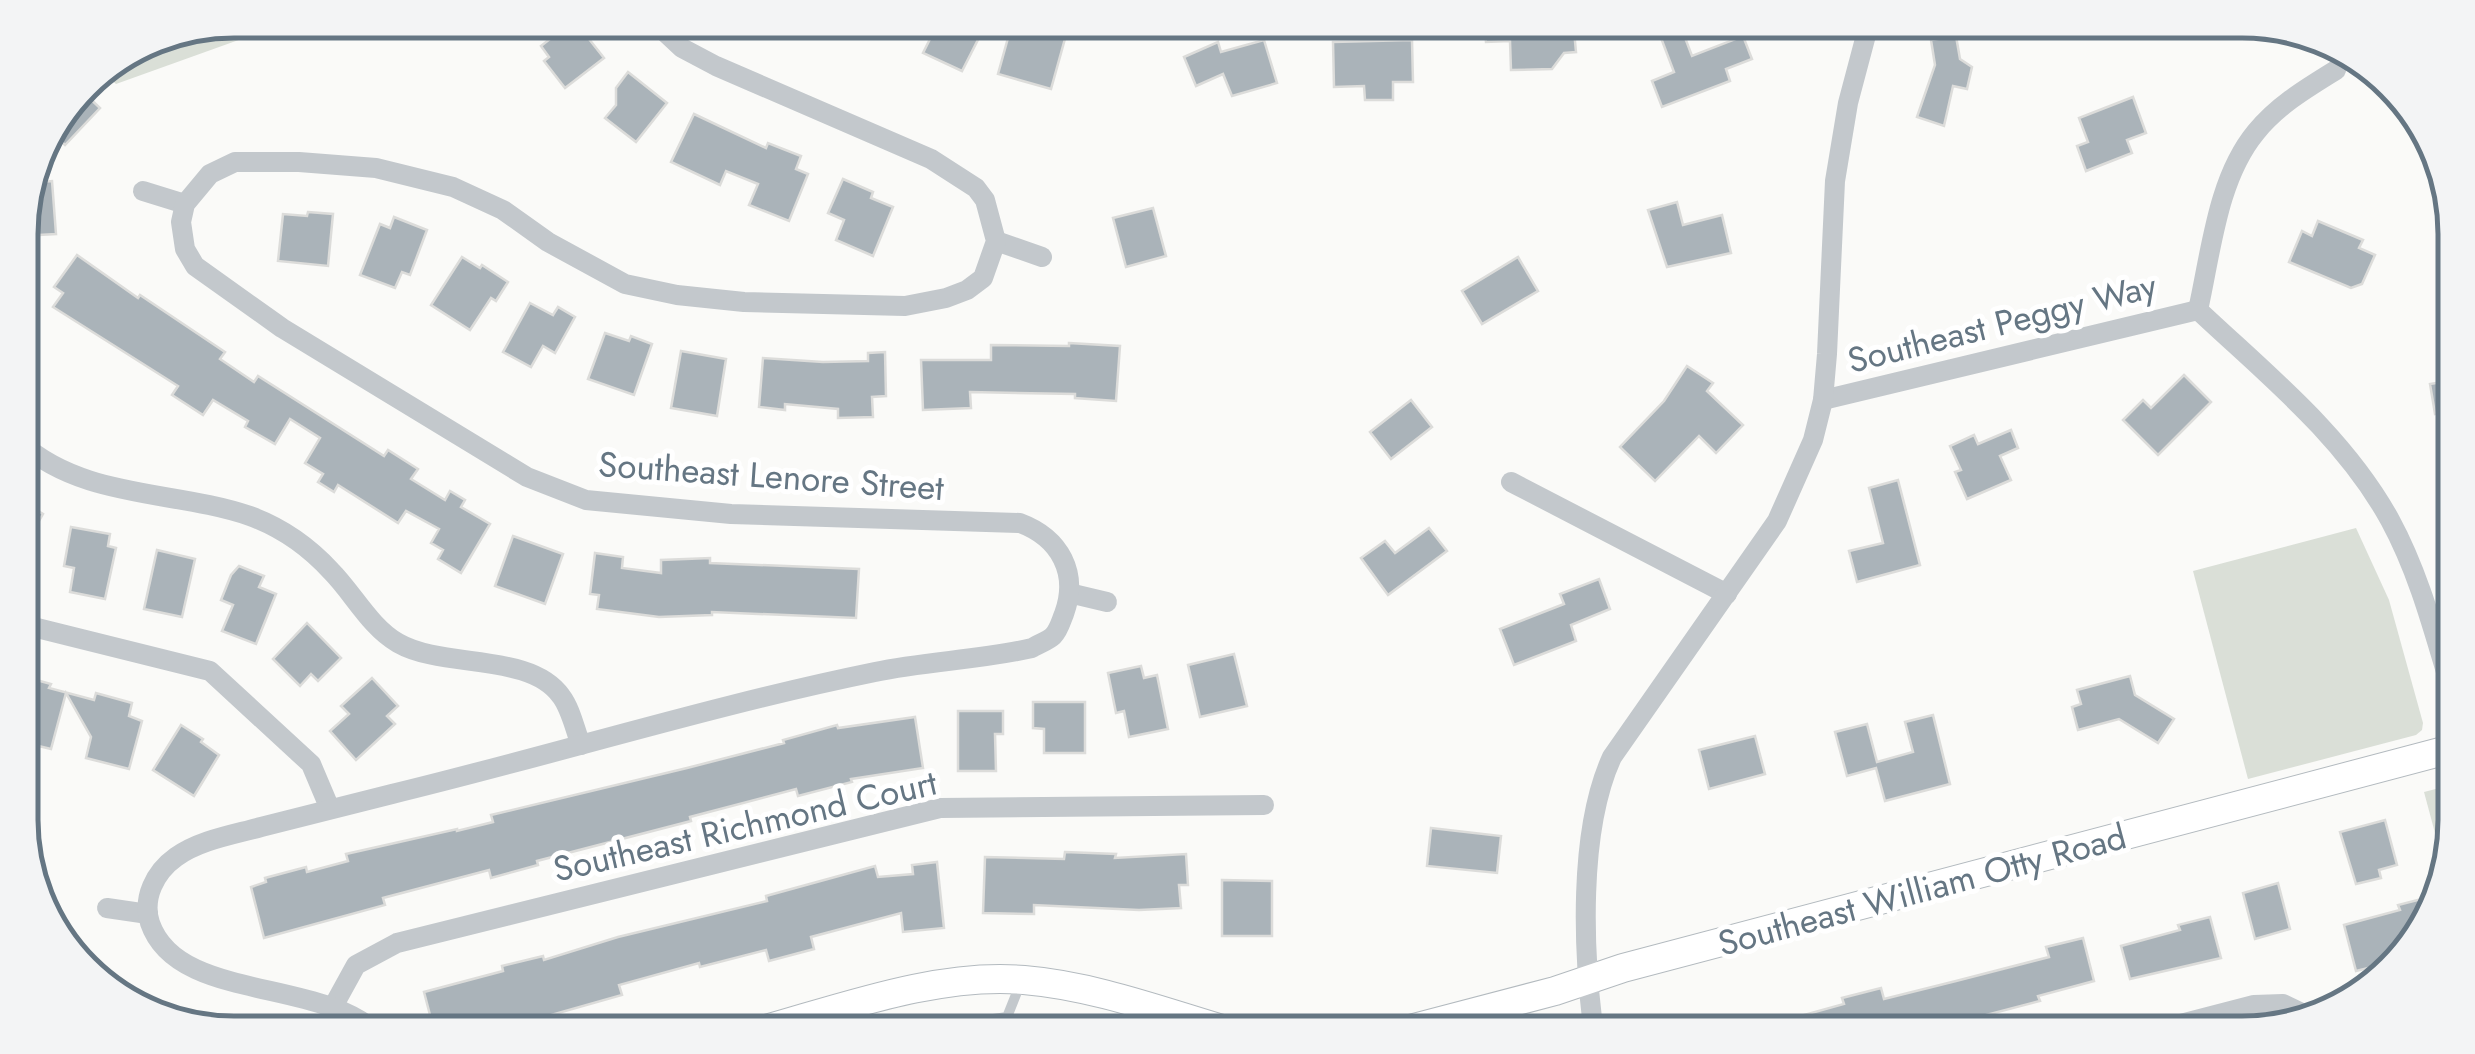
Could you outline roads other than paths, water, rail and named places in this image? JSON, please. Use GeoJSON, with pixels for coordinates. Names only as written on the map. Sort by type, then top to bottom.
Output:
{"type":"FeatureCollection","features":[{"type":"Feature","properties":{"kind":"street"},"geometry":{"type":"LineString","coordinates":[[143,191],[185,204],[210,174],[236,162],[376,168],[452,187],[502,210],[548,242],[625,284],[677,295],[744,302],[905,306],[946,298],[968,290],[983,278],[996,241],[986,200],[976,188],[953,171],[847,121],[716,66],[671,38]]}},
{"type":"Feature","properties":{"kind":"street"},"geometry":{"type":"LineString","coordinates":[[1592,1016],[1590,836],[1601,780],[1612,757],[1792,494],[1813,440],[1822,400],[1835,181],[1848,103],[1865,38]]}},
{"type":"Feature","properties":{"kind":"street"},"geometry":{"type":"LineString","coordinates":[[2198,310],[2222,204],[2236,166],[2255,133],[2294,96],[2336,70]]}},
{"type":"Feature","properties":{"kind":"street","name":"Southeast Lenore Street"},"geometry":{"type":"LineString","coordinates":[[185,204],[181,222],[185,249],[195,266],[282,328],[527,478],[586,500],[731,514],[1020,524],[1035,529],[1058,547],[1067,567],[1069,593]]}},
{"type":"Feature","properties":{"kind":"street"},"geometry":{"type":"LineString","coordinates":[[996,241],[1042,256]]}},
{"type":"Feature","properties":{"kind":"street","name":"Southeast Peggy Way"},"geometry":{"type":"LineString","coordinates":[[1822,400],[2198,310],[2330,436],[2366,482],[2390,520],[2424,599],[2438,647]]}},
{"type":"Feature","properties":{"kind":"street"},"geometry":{"type":"LineString","coordinates":[[38,454],[74,477],[249,516],[291,536],[331,570],[371,619],[398,644],[444,658],[526,671],[548,683],[562,696],[581,745]]}},
{"type":"Feature","properties":{"kind":"street"},"geometry":{"type":"LineString","coordinates":[[1511,482],[1726,594]]}},
{"type":"Feature","properties":{"kind":"street"},"geometry":{"type":"LineString","coordinates":[[356,1016],[334,1006],[227,981],[182,964],[160,944],[148,914],[148,897],[160,873],[174,858],[204,842],[875,672],[1032,648],[1054,635],[1069,593],[1107,602]]}},
{"type":"Feature","properties":{"kind":"street"},"geometry":{"type":"LineString","coordinates":[[38,628],[210,671],[311,764],[330,810]]}},
{"type":"Feature","properties":{"kind":"street","name":"Southeast William Otty Road"},"geometry":{"type":"LineString","coordinates":[[1457,1016],[1623,968],[2438,752]]}},
{"type":"Feature","properties":{"kind":"street","name":"Southeast Richmond Court"},"geometry":{"type":"LineString","coordinates":[[334,1006],[356,965],[397,943],[940,808],[1264,805]]}},
{"type":"Feature","properties":{"kind":"street"},"geometry":{"type":"LineString","coordinates":[[108,908],[148,914]]}},
{"type":"Feature","properties":{"kind":"street"},"geometry":{"type":"LineString","coordinates":[[820,1016],[948,984],[1022,980],[1090,991],[1177,1016]]}},
{"type":"Feature","properties":{"kind":"street"},"geometry":{"type":"LineString","coordinates":[[2219,1016],[2274,1003],[2296,1009]]}},
{"type":"Feature","properties":{"kind":"lane"},"geometry":{"type":"LineString","coordinates":[[1007,1016],[1022,980]]}}]}
